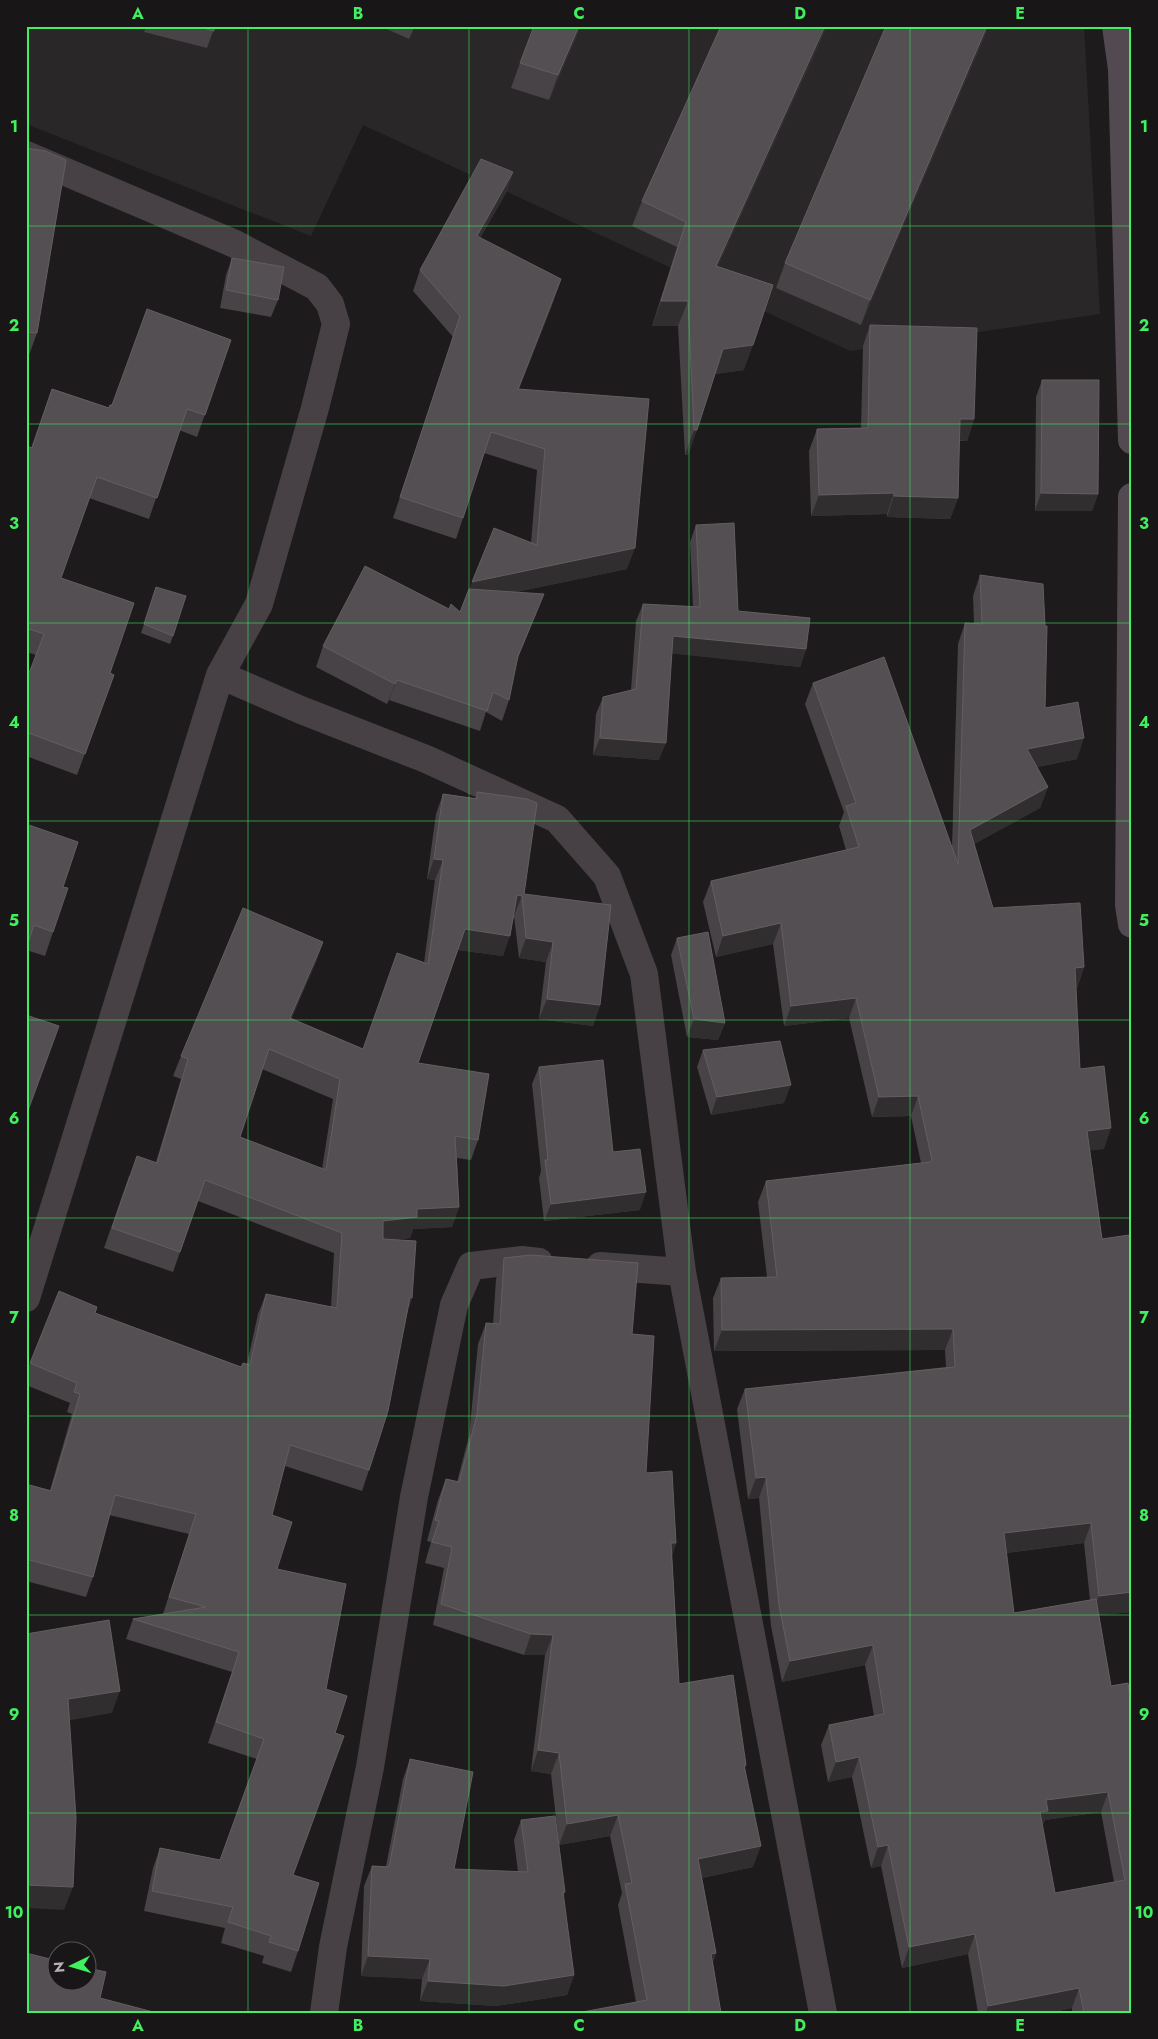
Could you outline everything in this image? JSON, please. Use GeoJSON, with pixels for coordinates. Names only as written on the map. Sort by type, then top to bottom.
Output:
{"type":"FeatureCollection","features":[{"type":"Feature","properties":{"kind":"street"},"geometry":{"type":"LineString","coordinates":[[1116,26],[1122,69],[1132,440]]}},
{"type":"Feature","properties":{"kind":"street"},"geometry":{"type":"LineString","coordinates":[[1122,69],[1129,26]]}},
{"type":"Feature","properties":{"kind":"street"},"geometry":{"type":"LineString","coordinates":[[26,154],[235,244],[317,287],[330,304],[336,324],[315,408],[259,604],[220,675],[26,1298]]}},
{"type":"Feature","properties":{"kind":"street"},"geometry":{"type":"LineString","coordinates":[[1132,497],[1132,724],[1129,905],[1132,924]]}},
{"type":"Feature","properties":{"kind":"street"},"geometry":{"type":"LineString","coordinates":[[220,675],[301,710],[426,759],[557,819],[606,876],[644,974],[682,1272],[823,2013]]}},
{"type":"Feature","properties":{"kind":"street"},"geometry":{"type":"LineString","coordinates":[[324,2013],[333,1947],[370,1767],[414,1497],[454,1305],[471,1266],[522,1260],[682,1272]]}},
{"type":"Feature","properties":{"kind":"shaded area"},"geometry":{"type":"Polygon","coordinates":[[[26,26],[1084,26],[1100,314],[850,351],[363,125],[311,236],[26,124],[26,26]]]}},
{"type":"Feature","properties":{"kind":"building"},"geometry":{"type":"Polygon","coordinates":[[[195,26],[215,26],[214,31],[195,26]]]}},
{"type":"Feature","properties":{"kind":"building"},"geometry":{"type":"Polygon","coordinates":[[[534,26],[579,26],[558,75],[520,63],[534,26]]]}},
{"type":"Feature","properties":{"kind":"building"},"geometry":{"type":"Polygon","coordinates":[[[721,26],[825,26],[716,266],[773,285],[753,345],[723,349],[697,430],[694,430],[688,301],[661,301],[686,222],[642,201],[721,26]]]}},
{"type":"Feature","properties":{"kind":"building"},"geometry":{"type":"Polygon","coordinates":[[[886,26],[987,26],[870,300],[785,263],[886,26]]]}},
{"type":"Feature","properties":{"kind":"building"},"geometry":{"type":"Polygon","coordinates":[[[26,148],[45,151],[66,160],[37,333],[26,332],[26,148]]]}},
{"type":"Feature","properties":{"kind":"building"},"geometry":{"type":"Polygon","coordinates":[[[481,159],[513,172],[477,236],[561,279],[518,389],[649,399],[635,548],[472,582],[494,528],[537,545],[545,449],[491,432],[463,518],[400,497],[460,316],[420,270],[481,159]]]}},
{"type":"Feature","properties":{"kind":"building"},"geometry":{"type":"Polygon","coordinates":[[[232,258],[284,267],[278,300],[226,290],[232,258]]]}},
{"type":"Feature","properties":{"kind":"building"},"geometry":{"type":"Polygon","coordinates":[[[147,309],[231,340],[205,415],[187,409],[157,498],[97,477],[61,578],[134,603],[110,673],[114,675],[85,754],[26,732],[26,681],[44,634],[26,628],[26,446],[32,448],[52,389],[109,408],[112,405],[147,309]]]}},
{"type":"Feature","properties":{"kind":"building"},"geometry":{"type":"Polygon","coordinates":[[[870,325],[977,328],[974,419],[960,419],[958,498],[894,496],[894,493],[819,495],[817,429],[868,428],[870,325]]]}},
{"type":"Feature","properties":{"kind":"building"},"geometry":{"type":"Polygon","coordinates":[[[1042,380],[1099,380],[1098,494],[1041,493],[1042,380]]]}},
{"type":"Feature","properties":{"kind":"building"},"geometry":{"type":"Polygon","coordinates":[[[734,523],[738,611],[810,618],[806,649],[673,636],[666,743],[600,738],[603,697],[636,689],[643,604],[700,607],[696,525],[734,523]]]}},
{"type":"Feature","properties":{"kind":"building"},"geometry":{"type":"Polygon","coordinates":[[[365,566],[449,609],[451,604],[460,612],[469,589],[544,594],[518,656],[509,700],[493,692],[487,711],[397,680],[395,684],[323,646],[365,566]]]}},
{"type":"Feature","properties":{"kind":"building"},"geometry":{"type":"Polygon","coordinates":[[[980,575],[1043,584],[1045,626],[1047,626],[1045,708],[1078,702],[1084,738],[1027,749],[1048,787],[970,830],[993,908],[1080,903],[1084,967],[1075,968],[1080,1069],[1104,1066],[1111,1128],[1087,1131],[1102,1239],[1129,1235],[1132,1251],[1132,1592],[1099,1596],[1091,1523],[1004,1533],[1014,1613],[1096,1599],[1111,1686],[1128,1683],[1132,1710],[1132,2013],[1084,2013],[1079,1988],[988,2006],[975,1934],[909,1947],[888,1845],[878,1847],[859,1757],[836,1762],[829,1725],[884,1714],[873,1645],[790,1661],[779,1605],[766,1477],[756,1478],[745,1389],[955,1367],[953,1329],[722,1330],[721,1278],[777,1277],[766,1181],[930,1162],[932,1160],[918,1096],[879,1097],[856,998],[791,1006],[781,923],[723,936],[711,881],[859,847],[846,806],[856,803],[813,683],[884,657],[958,864],[965,623],[982,624],[980,575]],[[1108,1792],[1046,1800],[1048,1811],[1040,1812],[1055,1893],[1125,1880],[1108,1792]]]}},
{"type":"Feature","properties":{"kind":"building"},"geometry":{"type":"Polygon","coordinates":[[[156,587],[186,596],[173,636],[144,624],[156,587]]]}},
{"type":"Feature","properties":{"kind":"building"},"geometry":{"type":"Polygon","coordinates":[[[477,792],[527,799],[537,803],[524,894],[611,905],[600,1005],[547,999],[553,942],[526,938],[522,896],[517,895],[510,936],[465,929],[418,1063],[489,1074],[478,1140],[455,1136],[459,1207],[417,1209],[417,1217],[383,1221],[383,1239],[416,1241],[412,1298],[410,1297],[388,1411],[369,1470],[290,1445],[272,1515],[292,1522],[277,1569],[346,1584],[326,1689],[347,1696],[335,1733],[344,1736],[293,1875],[319,1883],[298,1951],[269,1942],[271,1936],[228,1922],[233,1907],[152,1891],[160,1848],[220,1860],[264,1739],[216,1722],[239,1652],[133,1619],[206,1607],[169,1597],[196,1514],[115,1495],[93,1577],[26,1559],[26,1484],[51,1491],[80,1394],[74,1392],[77,1383],[30,1363],[59,1291],[97,1307],[95,1313],[241,1367],[243,1363],[250,1365],[266,1294],[337,1308],[342,1233],[205,1180],[180,1252],[112,1228],[137,1156],[157,1163],[188,1059],[181,1056],[243,908],[323,942],[290,1018],[363,1049],[397,953],[428,964],[443,860],[434,859],[443,794],[477,799],[477,792]],[[269,1049],[240,1137],[326,1170],[340,1079],[269,1049]]]}},
{"type":"Feature","properties":{"kind":"building"},"geometry":{"type":"Polygon","coordinates":[[[26,824],[78,842],[63,887],[68,888],[53,932],[34,925],[26,949],[26,824]]]}},
{"type":"Feature","properties":{"kind":"building"},"geometry":{"type":"Polygon","coordinates":[[[708,932],[725,1023],[694,1019],[677,938],[708,932]]]}},
{"type":"Feature","properties":{"kind":"building"},"geometry":{"type":"Polygon","coordinates":[[[26,1015],[59,1026],[26,1116],[26,1015]]]}},
{"type":"Feature","properties":{"kind":"building"},"geometry":{"type":"Polygon","coordinates":[[[780,1041],[791,1085],[717,1097],[703,1050],[780,1041]]]}},
{"type":"Feature","properties":{"kind":"building"},"geometry":{"type":"Polygon","coordinates":[[[603,1060],[613,1152],[640,1149],[646,1192],[551,1204],[545,1160],[548,1160],[539,1067],[603,1060]]]}},
{"type":"Feature","properties":{"kind":"building"},"geometry":{"type":"Polygon","coordinates":[[[530,1255],[638,1263],[632,1334],[654,1336],[646,1473],[672,1471],[676,1543],[671,1543],[679,1684],[733,1675],[746,1765],[744,1765],[761,1846],[698,1859],[716,1953],[711,1954],[721,2013],[577,2013],[647,2000],[625,1884],[632,1883],[618,1815],[567,1824],[559,1753],[538,1750],[553,1635],[531,1634],[441,1604],[452,1547],[432,1542],[439,1521],[435,1520],[446,1479],[459,1482],[477,1415],[486,1323],[500,1324],[504,1258],[530,1255]]]}},
{"type":"Feature","properties":{"kind":"building"},"geometry":{"type":"Polygon","coordinates":[[[109,1620],[120,1691],[68,1699],[76,1818],[73,1887],[26,1885],[26,1634],[109,1620]]]}},
{"type":"Feature","properties":{"kind":"building"},"geometry":{"type":"Polygon","coordinates":[[[410,1759],[473,1772],[454,1869],[528,1872],[521,1820],[555,1816],[574,1975],[504,1986],[428,1981],[430,1959],[368,1956],[372,1866],[389,1867],[410,1759]]]}},
{"type":"Feature","properties":{"kind":"building"},"geometry":{"type":"Polygon","coordinates":[[[26,1953],[48,1958],[48,1992],[98,1992],[98,1970],[106,1972],[100,1998],[157,2013],[26,2013],[26,1953]]]}}]}
